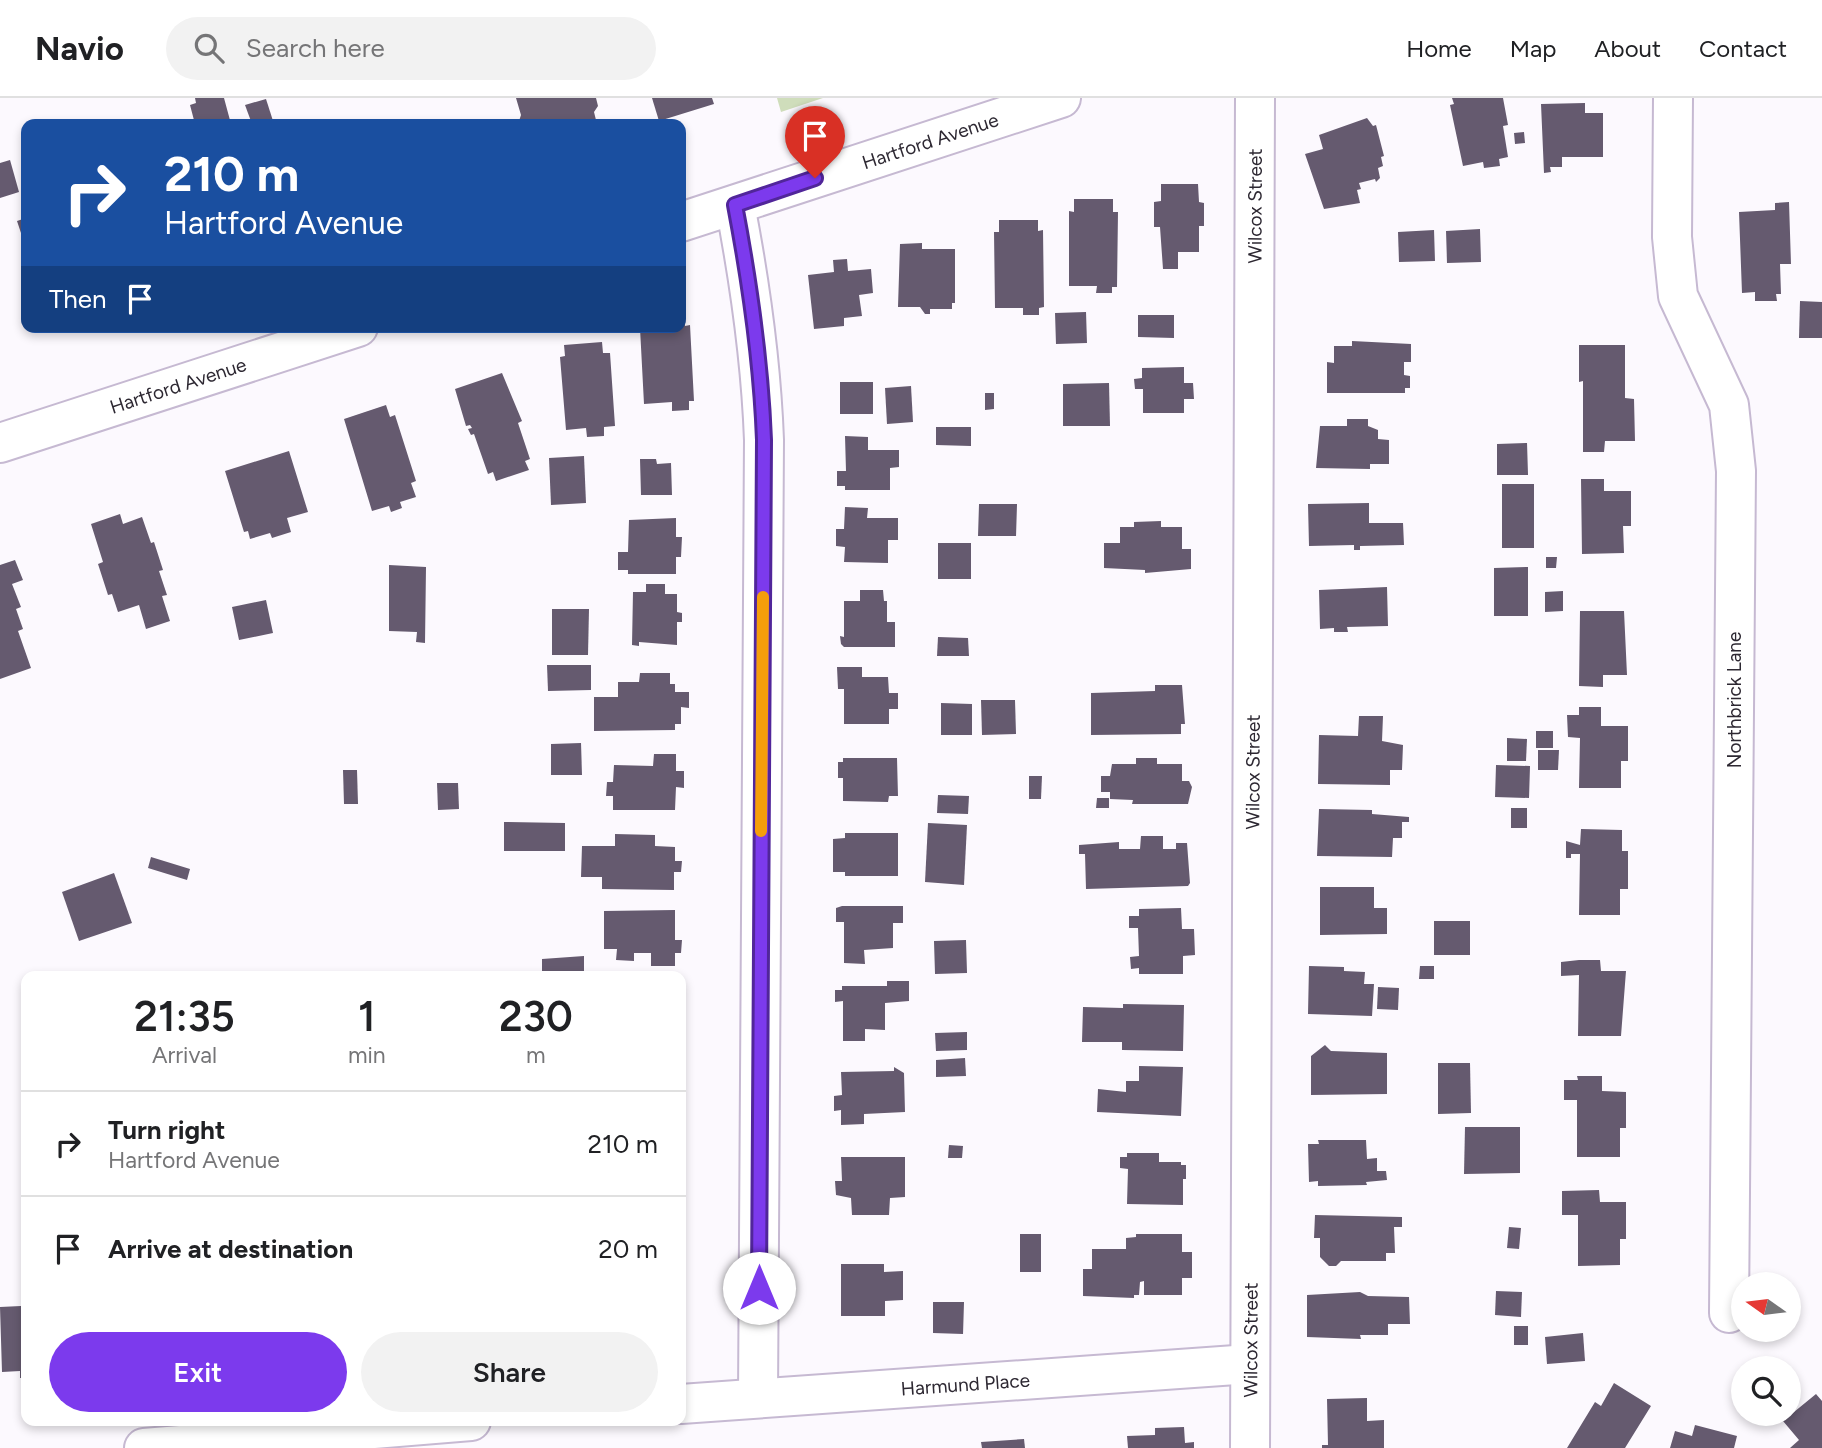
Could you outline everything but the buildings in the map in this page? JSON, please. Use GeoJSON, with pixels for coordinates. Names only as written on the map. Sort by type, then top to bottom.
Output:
{"type":"FeatureCollection","features":[{"type":"Feature","properties":{"kind":"street","name":"Hartford Avenue"},"geometry":{"type":"LineString","coordinates":[[686,220],[1061,98]]}},
{"type":"Feature","properties":{"kind":"street","name":"Wilcox Street"},"geometry":{"type":"LineString","coordinates":[[1250,1448],[1255,98]]}},
{"type":"Feature","properties":{"kind":"street","name":"Northbrick Lane"},"geometry":{"type":"LineString","coordinates":[[1672,98],[1672,237],[1678,296],[1729,405],[1735,471],[1728,1313]]}},
{"type":"Feature","properties":{"kind":"street"},"geometry":{"type":"LineString","coordinates":[[735,205],[753,298],[761,364],[764,440],[758,1397]]}},
{"type":"Feature","properties":{"kind":"street","name":"Hartford Avenue"},"geometry":{"type":"LineString","coordinates":[[0,443],[339,333]]}},
{"type":"Feature","properties":{"kind":"street","name":"Harmund Place"},"geometry":{"type":"LineString","coordinates":[[686,1404],[1250,1364]]}},
{"type":"Feature","properties":{"kind":"street"},"geometry":{"type":"LineString","coordinates":[[144,1448],[410,1426]]}},
{"type":"Feature","properties":{"kind":"green space"},"geometry":{"type":"Polygon","coordinates":[[[777,98],[823,98],[781,112],[777,98]]]}},
{"type":"Feature","properties":{"kind":"slow traffic"},"geometry":{"type":"LineString","coordinates":[[761,831],[763,597]]}},
{"type":"Feature","properties":{"kind":"route"},"geometry":{"type":"LineString","coordinates":[[759,1288],[764,440],[761,364],[753,298],[735,205],[815,178]]}}]}
